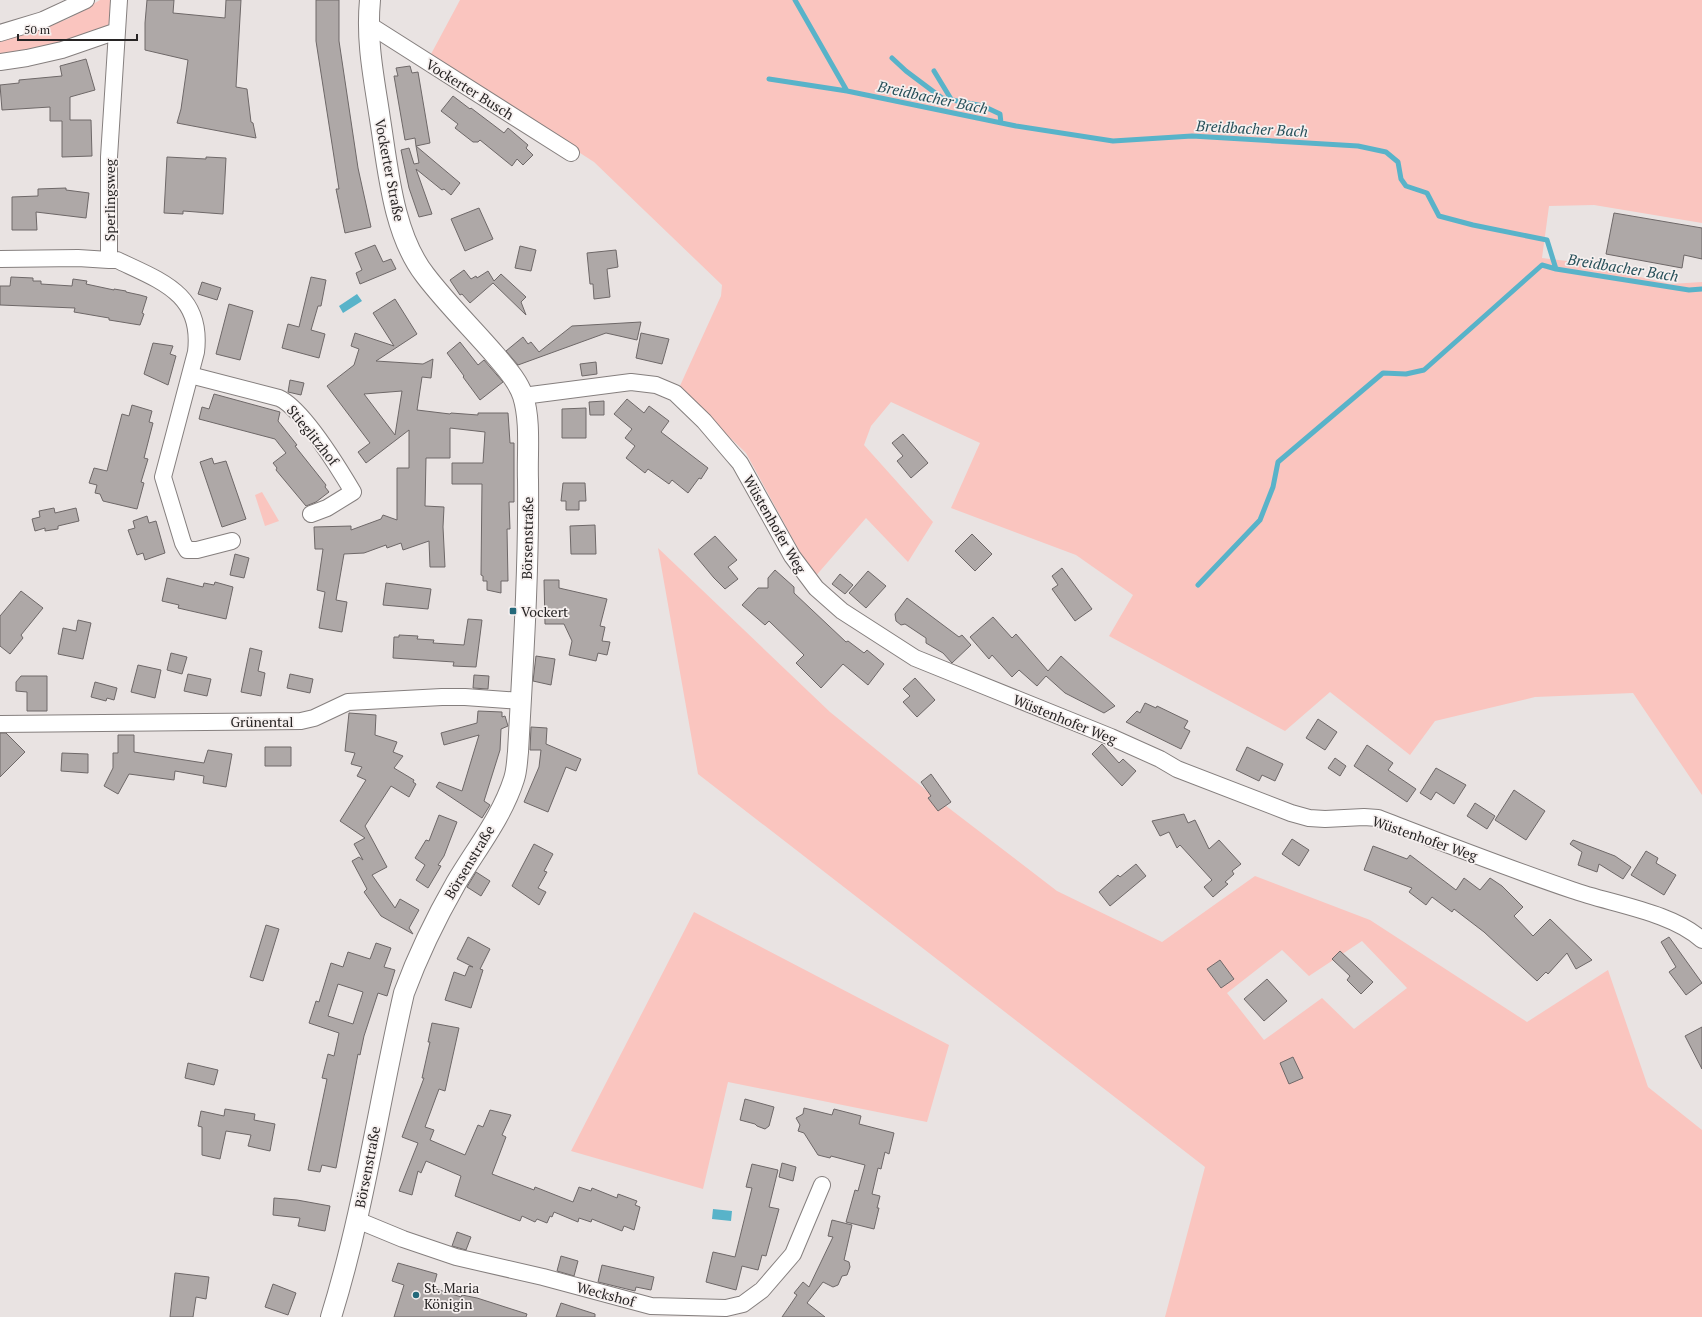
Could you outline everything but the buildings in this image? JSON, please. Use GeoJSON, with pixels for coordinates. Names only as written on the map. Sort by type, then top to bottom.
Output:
{"type":"FeatureCollection","features":[{"type":"Feature","properties":{"kind":"street"},"geometry":{"type":"LineString","coordinates":[[0,33],[43,20],[86,0]]}},
{"type":"Feature","properties":{"kind":"street","name":"Sperlingsweg"},"geometry":{"type":"LineString","coordinates":[[0,259],[78,258],[109,260],[109,156],[119,0]]}},
{"type":"Feature","properties":{"kind":"street","name":"Vockerter Straße"},"geometry":{"type":"LineString","coordinates":[[370,0],[368,24],[370,52],[388,169],[399,220],[408,246],[425,276],[504,365],[514,379],[523,396]]}},
{"type":"Feature","properties":{"kind":"street","name":"Vockerter Busch"},"geometry":{"type":"LineString","coordinates":[[368,24],[571,154]]}},
{"type":"Feature","properties":{"kind":"street"},"geometry":{"type":"LineString","coordinates":[[0,62],[62,50],[117,31]]}},
{"type":"Feature","properties":{"kind":"street"},"geometry":{"type":"LineString","coordinates":[[109,260],[117,260],[162,281],[183,298],[192,314],[198,338],[196,352],[164,470],[165,486],[182,543],[187,550],[197,550],[232,541]]}},
{"type":"Feature","properties":{"kind":"street","name":"Stieglitzhof"},"geometry":{"type":"LineString","coordinates":[[190,375],[279,398],[290,405],[299,415],[336,464],[354,492],[337,503],[311,514]]}},
{"type":"Feature","properties":{"kind":"street","name":"Wüstenhofer Weg"},"geometry":{"type":"LineString","coordinates":[[523,396],[631,382],[656,385],[675,393],[704,421],[740,463],[792,556],[816,588],[842,611],[915,658],[1111,737],[1160,759],[1177,769],[1291,813],[1317,819],[1364,817],[1378,818],[1574,891],[1658,916],[1696,934],[1702,940]]}},
{"type":"Feature","properties":{"kind":"street","name":"Börsenstraße"},"geometry":{"type":"LineString","coordinates":[[331,1317],[342,1281],[357,1220],[404,993],[412,970],[443,907],[503,806],[515,777],[521,701],[528,532],[526,417],[523,396]]}},
{"type":"Feature","properties":{"kind":"street","name":"Grünental"},"geometry":{"type":"LineString","coordinates":[[0,724],[301,721],[314,718],[348,702],[442,697],[521,701]]}},
{"type":"Feature","properties":{"kind":"street","name":"Weckshof"},"geometry":{"type":"LineString","coordinates":[[357,1220],[403,1239],[456,1257],[543,1277],[651,1306],[726,1308],[744,1304],[762,1290],[793,1254],[822,1185]]}},
{"type":"Feature","properties":{"kind":"shaded area"},"geometry":{"type":"Polygon","coordinates":[[[100,0],[114,0],[111,20],[106,27],[97,34],[0,55],[0,42],[68,19],[100,0]]]}},
{"type":"Feature","properties":{"kind":"shaded area"},"geometry":{"type":"Polygon","coordinates":[[[460,0],[1702,0],[1702,223],[1594,205],[1549,206],[1542,258],[1575,262],[1670,284],[1702,282],[1702,795],[1633,693],[1535,697],[1435,721],[1410,755],[1330,692],[1285,731],[1109,636],[1133,595],[1076,555],[951,508],[980,443],[891,402],[871,426],[864,445],[933,522],[908,562],[866,518],[814,578],[746,453],[679,388],[721,296],[722,285],[594,162],[430,56],[460,0]]]}},
{"type":"Feature","properties":{"kind":"shaded area"},"geometry":{"type":"Polygon","coordinates":[[[262,492],[279,521],[265,526],[255,495],[262,492]]]}},
{"type":"Feature","properties":{"kind":"shaded area"},"geometry":{"type":"Polygon","coordinates":[[[658,548],[830,712],[937,799],[1057,891],[1162,942],[1255,876],[1370,920],[1527,1022],[1608,970],[1648,1087],[1702,1130],[1702,1317],[1165,1317],[1205,1167],[698,774],[658,548]],[[1362,941],[1309,976],[1282,950],[1227,993],[1264,1040],[1322,998],[1354,1029],[1407,988],[1362,941]]]}},
{"type":"Feature","properties":{"kind":"shaded area"},"geometry":{"type":"Polygon","coordinates":[[[694,912],[949,1045],[927,1122],[728,1082],[703,1189],[571,1151],[694,912]]]}},
{"type":"Feature","properties":{"kind":"water"},"geometry":{"type":"Polygon","coordinates":[[[357,294],[362,301],[343,313],[339,306],[357,294]]]}},
{"type":"Feature","properties":{"kind":"water"},"geometry":{"type":"Polygon","coordinates":[[[713,1209],[732,1211],[731,1221],[712,1219],[713,1209]]]}},
{"type":"Feature","properties":{"kind":"waterway","name":"Breidbacher Bach"},"geometry":{"type":"LineString","coordinates":[[795,0],[847,91],[1016,126],[1113,141],[1192,136],[1358,146],[1386,152],[1398,162],[1401,179],[1406,186],[1427,193],[1439,216],[1473,225],[1547,240],[1556,269],[1689,290],[1702,289]]}},
{"type":"Feature","properties":{"kind":"waterway"},"geometry":{"type":"LineString","coordinates":[[892,58],[906,71],[942,98],[983,106],[1000,114],[1001,123]]}},
{"type":"Feature","properties":{"kind":"waterway"},"geometry":{"type":"LineString","coordinates":[[934,71],[951,99]]}},
{"type":"Feature","properties":{"kind":"waterway"},"geometry":{"type":"LineString","coordinates":[[769,79],[847,91]]}},
{"type":"Feature","properties":{"kind":"waterway"},"geometry":{"type":"LineString","coordinates":[[1198,585],[1260,520],[1273,487],[1278,462],[1383,373],[1406,374],[1424,370],[1542,265],[1556,269]]}},
{"type":"Feature","properties":{"kind":"place","name":"Vockert"},"geometry":{"type":"Point","coordinates":[513,611]}},
{"type":"Feature","properties":{"kind":"place","name":"St. Maria Königin"},"geometry":{"type":"Point","coordinates":[416,1295]}}]}
